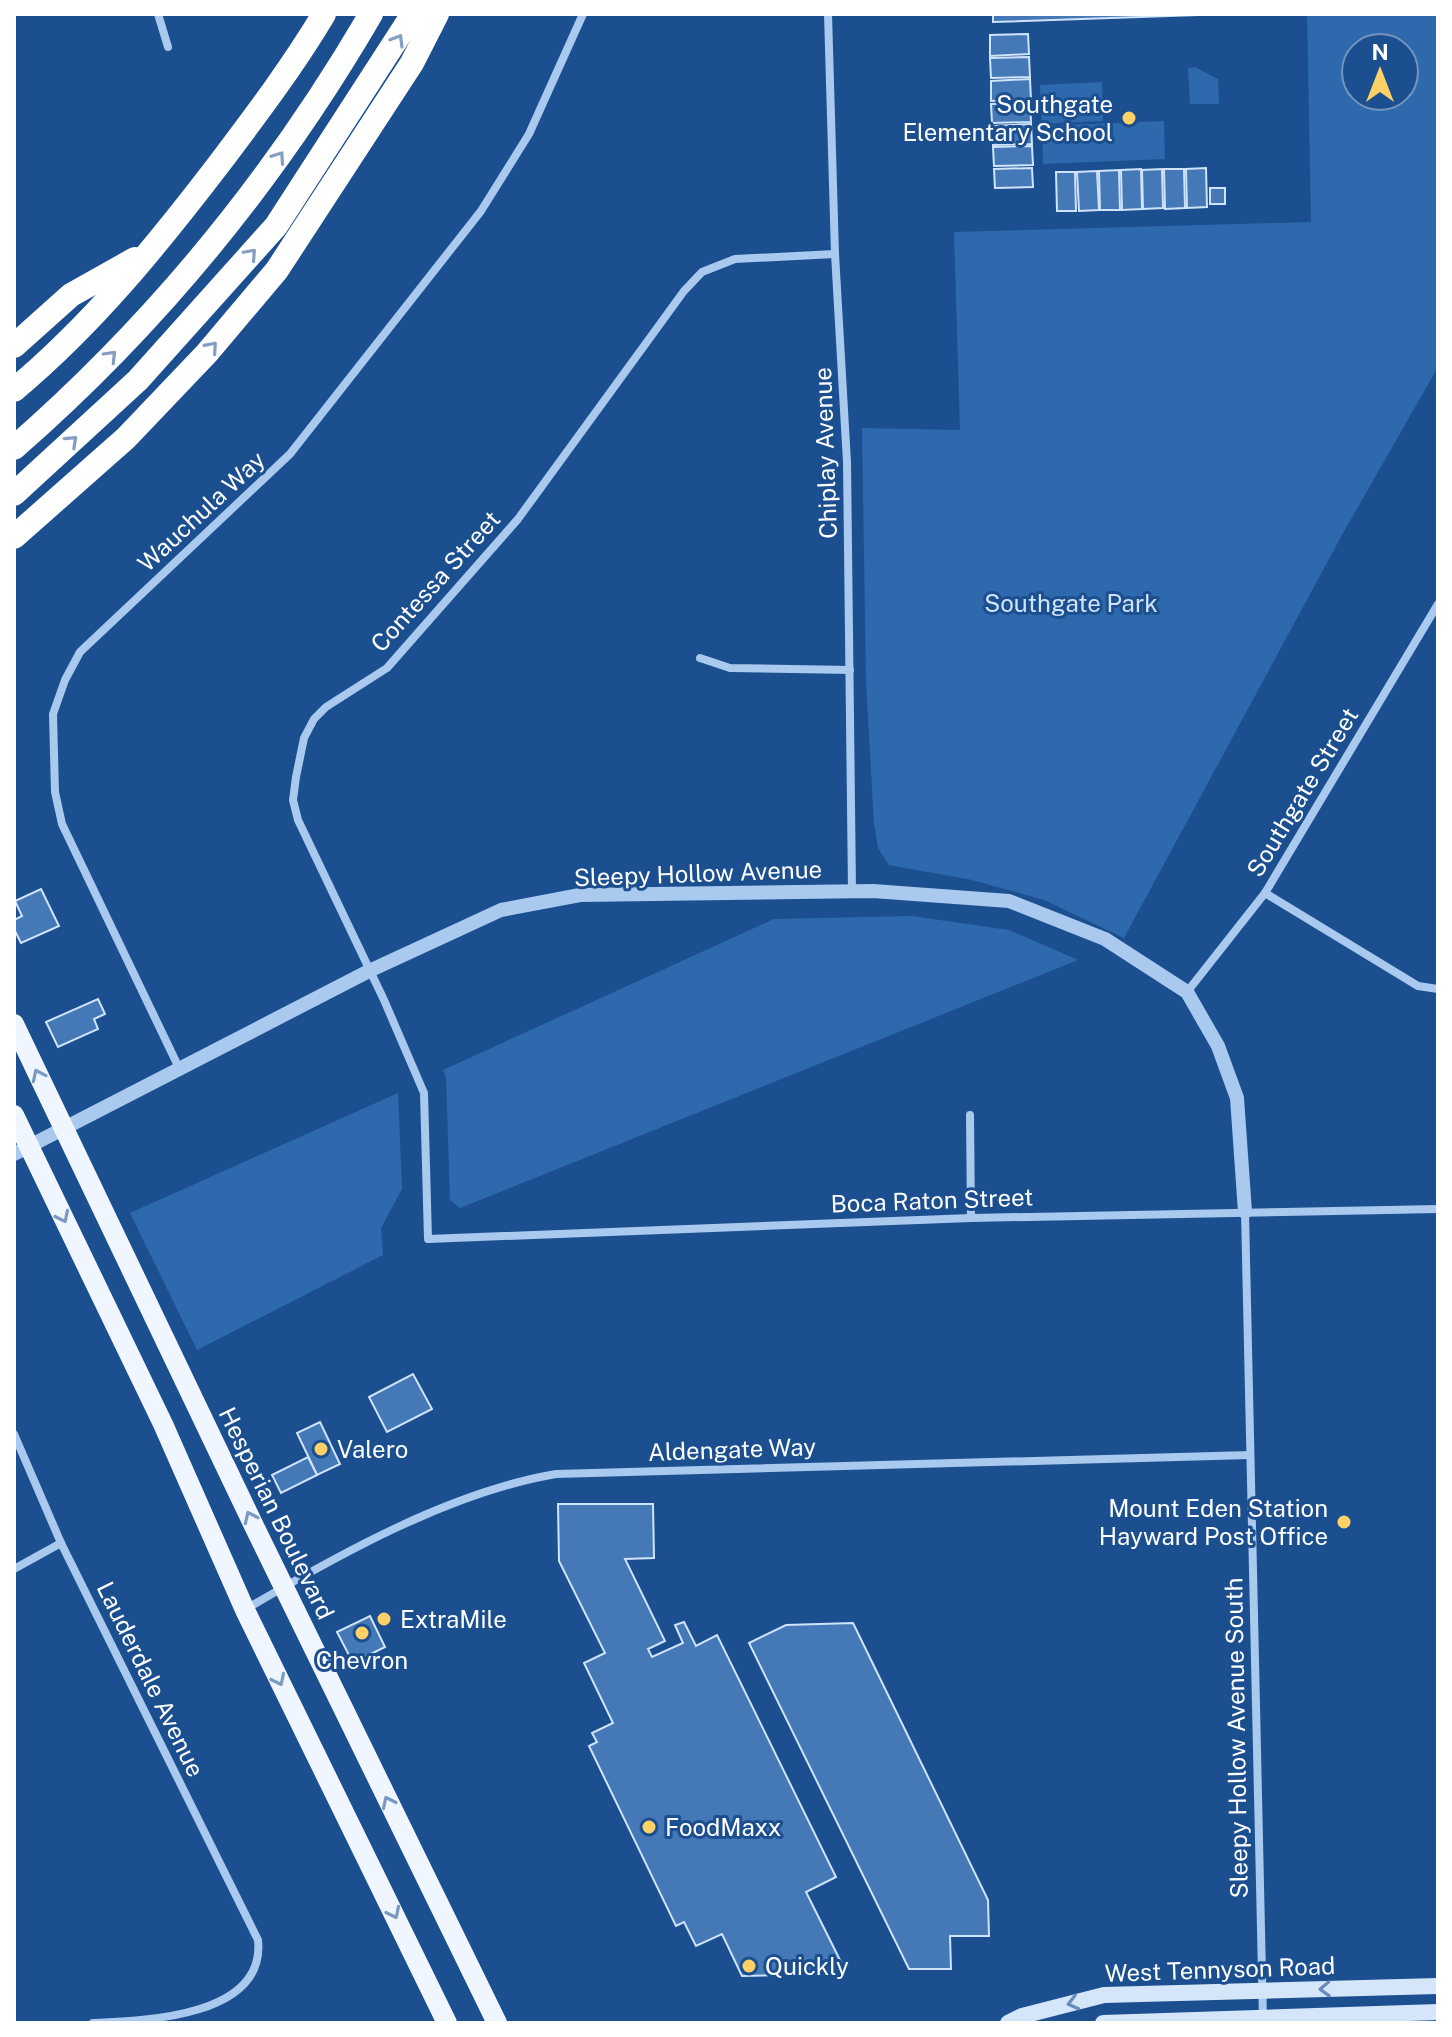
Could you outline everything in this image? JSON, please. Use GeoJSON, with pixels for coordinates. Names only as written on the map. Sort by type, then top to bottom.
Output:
{"type":"FeatureCollection","features":[{"type":"Feature","properties":{"kind":"highway"},"geometry":{"type":"LineString","coordinates":[[14,390],[97,311],[155,248],[251,122],[324,14]]}},
{"type":"Feature","properties":{"kind":"highway"},"geometry":{"type":"LineString","coordinates":[[14,448],[113,354],[220,233],[293,136],[371,14]]}},
{"type":"Feature","properties":{"kind":"highway"},"geometry":{"type":"LineString","coordinates":[[14,494],[138,380],[276,226],[413,14]]}},
{"type":"Feature","properties":{"kind":"highway"},"geometry":{"type":"LineString","coordinates":[[14,537],[126,438],[207,353],[277,270],[412,63],[437,14]]}},
{"type":"Feature","properties":{"kind":"highway"},"geometry":{"type":"LineString","coordinates":[[14,346],[71,295],[155,248]]}},
{"type":"Feature","properties":{"kind":"main road","name":"Hesperian Boulevard"},"geometry":{"type":"LineString","coordinates":[[14,1024],[497,2023]]}},
{"type":"Feature","properties":{"kind":"main road"},"geometry":{"type":"LineString","coordinates":[[14,1115],[22,1150],[163,1424],[245,1610],[447,2023]]}},
{"type":"Feature","properties":{"kind":"main road","name":"West Tennyson Road"},"geometry":{"type":"LineString","coordinates":[[1008,2023],[1022,2016],[1104,1995],[1438,1986]]}},
{"type":"Feature","properties":{"kind":"main road","name":"West Tennyson Road"},"geometry":{"type":"LineString","coordinates":[[1103,2023],[1438,2012]]}},
{"type":"Feature","properties":{"kind":"street"},"geometry":{"type":"LineString","coordinates":[[158,14],[168,47]]}},
{"type":"Feature","properties":{"kind":"street","name":"Wauchula Way"},"geometry":{"type":"LineString","coordinates":[[180,1070],[62,824],[55,792],[53,714],[65,680],[80,652],[290,454],[481,211],[529,134],[583,14]]}},
{"type":"Feature","properties":{"kind":"street","name":"Chiplay Avenue"},"geometry":{"type":"LineString","coordinates":[[828,14],[835,254],[847,462],[852,891]]}},
{"type":"Feature","properties":{"kind":"street","name":"Contessa Street"},"geometry":{"type":"LineString","coordinates":[[428,1239],[424,1093],[298,820],[293,800],[304,738],[314,719],[326,707],[387,668],[518,519],[684,291],[702,272],[735,259],[835,254]]}},
{"type":"Feature","properties":{"kind":"street","name":"Southgate Street"},"geometry":{"type":"LineString","coordinates":[[1187,992],[1265,893],[1438,604]]}},
{"type":"Feature","properties":{"kind":"street"},"geometry":{"type":"LineString","coordinates":[[700,658],[730,668],[850,670]]}},
{"type":"Feature","properties":{"kind":"street","name":"Sleepy Hollow Avenue"},"geometry":{"type":"LineString","coordinates":[[22,1150],[369,971],[501,910],[580,895],[852,891],[1009,901],[1105,939],[1187,992],[1218,1046],[1237,1098],[1245,1212]]}},
{"type":"Feature","properties":{"kind":"street"},"geometry":{"type":"LineString","coordinates":[[1265,893],[1418,986],[1438,989]]}},
{"type":"Feature","properties":{"kind":"street"},"geometry":{"type":"LineString","coordinates":[[970,1115],[971,1218]]}},
{"type":"Feature","properties":{"kind":"street","name":"Boca Raton Street"},"geometry":{"type":"LineString","coordinates":[[428,1239],[971,1218],[1438,1209]]}},
{"type":"Feature","properties":{"kind":"street","name":"Sleepy Hollow Avenue South"},"geometry":{"type":"LineString","coordinates":[[1245,1212],[1263,2020]]}},
{"type":"Feature","properties":{"kind":"street","name":"Lauderdale Avenue"},"geometry":{"type":"LineString","coordinates":[[14,1434],[61,1543],[258,1940],[256,1964],[241,1986],[216,2004],[162,2018],[93,2023]]}},
{"type":"Feature","properties":{"kind":"street","name":"Aldengate Way"},"geometry":{"type":"LineString","coordinates":[[245,1610],[334,1560],[456,1502],[530,1478],[556,1474],[1250,1455]]}},
{"type":"Feature","properties":{"kind":"street"},"geometry":{"type":"LineString","coordinates":[[14,1569],[61,1543]]}},
{"type":"Feature","properties":{"kind":"green space","name":"Southgate Park"},"geometry":{"type":"Polygon","coordinates":[[[1307,14],[1438,14],[1438,367],[1342,535],[1124,938],[1044,900],[972,880],[889,865],[878,848],[866,682],[862,428],[960,430],[954,232],[1311,222],[1307,14]]]}},
{"type":"Feature","properties":{"kind":"green space"},"geometry":{"type":"Polygon","coordinates":[[[1195,67],[1218,79],[1219,104],[1190,104],[1188,68],[1195,67]]]}},
{"type":"Feature","properties":{"kind":"green space"},"geometry":{"type":"Polygon","coordinates":[[[1102,82],[1103,121],[1042,124],[1040,85],[1102,82]]]}},
{"type":"Feature","properties":{"kind":"green space"},"geometry":{"type":"Polygon","coordinates":[[[1164,121],[1165,159],[1043,164],[1042,126],[1164,121]]]}},
{"type":"Feature","properties":{"kind":"green space"},"geometry":{"type":"Polygon","coordinates":[[[912,916],[1009,930],[1078,960],[460,1208],[450,1200],[446,1077],[443,1070],[774,919],[912,916]]]}},
{"type":"Feature","properties":{"kind":"green space"},"geometry":{"type":"Polygon","coordinates":[[[398,1093],[402,1189],[381,1228],[383,1255],[197,1350],[130,1213],[398,1093]]]}},
{"type":"Feature","properties":{"kind":"building"},"geometry":{"type":"Polygon","coordinates":[[[993,14],[1198,14],[1198,15],[993,22],[993,14]]]}},
{"type":"Feature","properties":{"kind":"building"},"geometry":{"type":"Polygon","coordinates":[[[1028,34],[1029,54],[990,56],[990,35],[1028,34]]]}},
{"type":"Feature","properties":{"kind":"building"},"geometry":{"type":"Polygon","coordinates":[[[1029,57],[1030,77],[991,78],[990,58],[1029,57]]]}},
{"type":"Feature","properties":{"kind":"building"},"geometry":{"type":"Polygon","coordinates":[[[1030,79],[1031,100],[991,101],[991,81],[1030,79]]]}},
{"type":"Feature","properties":{"kind":"building"},"geometry":{"type":"Polygon","coordinates":[[[1030,103],[1031,122],[992,123],[991,104],[1030,103]]]}},
{"type":"Feature","properties":{"kind":"building"},"geometry":{"type":"Polygon","coordinates":[[[1031,124],[1032,144],[993,145],[992,126],[1031,124]]]}},
{"type":"Feature","properties":{"kind":"building"},"geometry":{"type":"Polygon","coordinates":[[[1032,146],[1033,165],[994,166],[993,147],[1032,146]]]}},
{"type":"Feature","properties":{"kind":"building"},"geometry":{"type":"Polygon","coordinates":[[[1032,168],[1033,187],[995,188],[994,169],[1032,168]]]}},
{"type":"Feature","properties":{"kind":"building"},"geometry":{"type":"Polygon","coordinates":[[[1206,168],[1207,207],[1187,208],[1186,169],[1206,168]]]}},
{"type":"Feature","properties":{"kind":"building"},"geometry":{"type":"Polygon","coordinates":[[[1141,169],[1142,209],[1122,210],[1121,170],[1141,169]]]}},
{"type":"Feature","properties":{"kind":"building"},"geometry":{"type":"Polygon","coordinates":[[[1162,169],[1163,208],[1143,209],[1142,170],[1162,169]]]}},
{"type":"Feature","properties":{"kind":"building"},"geometry":{"type":"Polygon","coordinates":[[[1164,169],[1184,169],[1185,208],[1165,209],[1164,169]]]}},
{"type":"Feature","properties":{"kind":"building"},"geometry":{"type":"Polygon","coordinates":[[[1119,170],[1120,210],[1100,210],[1099,171],[1119,170]]]}},
{"type":"Feature","properties":{"kind":"building"},"geometry":{"type":"Polygon","coordinates":[[[1097,171],[1099,210],[1079,211],[1077,172],[1097,171]]]}},
{"type":"Feature","properties":{"kind":"building"},"geometry":{"type":"Polygon","coordinates":[[[1056,172],[1075,172],[1076,211],[1057,211],[1056,172]]]}},
{"type":"Feature","properties":{"kind":"building"},"geometry":{"type":"Polygon","coordinates":[[[1210,188],[1225,188],[1225,204],[1210,204],[1210,188]]]}},
{"type":"Feature","properties":{"kind":"building"},"geometry":{"type":"Polygon","coordinates":[[[41,889],[59,926],[21,943],[14,929],[14,920],[22,916],[15,901],[41,889]]]}},
{"type":"Feature","properties":{"kind":"building"},"geometry":{"type":"Polygon","coordinates":[[[98,999],[105,1014],[94,1019],[98,1029],[58,1047],[46,1022],[98,999]]]}},
{"type":"Feature","properties":{"kind":"building"},"geometry":{"type":"Polygon","coordinates":[[[413,1374],[432,1409],[387,1432],[369,1397],[413,1374]]]}},
{"type":"Feature","properties":{"kind":"building"},"geometry":{"type":"Polygon","coordinates":[[[320,1422],[340,1464],[317,1475],[297,1433],[320,1422]]]}},
{"type":"Feature","properties":{"kind":"building"},"geometry":{"type":"Polygon","coordinates":[[[308,1457],[317,1475],[281,1493],[272,1475],[308,1457]]]}},
{"type":"Feature","properties":{"kind":"building"},"geometry":{"type":"Polygon","coordinates":[[[558,1504],[653,1504],[654,1558],[625,1559],[665,1641],[648,1649],[652,1657],[683,1643],[675,1625],[684,1622],[696,1646],[717,1635],[836,1877],[806,1892],[843,1966],[826,1974],[742,1976],[722,1934],[696,1946],[684,1922],[676,1926],[589,1746],[597,1742],[592,1733],[613,1723],[584,1663],[605,1653],[559,1561],[558,1504]]]}},
{"type":"Feature","properties":{"kind":"building"},"geometry":{"type":"Polygon","coordinates":[[[370,1616],[385,1647],[353,1663],[337,1632],[370,1616]]]}},
{"type":"Feature","properties":{"kind":"building"},"geometry":{"type":"Polygon","coordinates":[[[853,1623],[988,1900],[989,1936],[950,1936],[951,1969],[909,1969],[749,1643],[786,1625],[853,1623]]]}},
{"type":"Feature","properties":{"kind":"place","name":"Southgate Elementary School"},"geometry":{"type":"Point","coordinates":[1129,118]}},
{"type":"Feature","properties":{"kind":"place","name":"Valero"},"geometry":{"type":"Point","coordinates":[321,1449]}},
{"type":"Feature","properties":{"kind":"place","name":"Mount Eden Station Hayward Post Office"},"geometry":{"type":"Point","coordinates":[1344,1522]}},
{"type":"Feature","properties":{"kind":"place","name":"ExtraMile"},"geometry":{"type":"Point","coordinates":[384,1619]}},
{"type":"Feature","properties":{"kind":"place","name":"Chevron"},"geometry":{"type":"Point","coordinates":[362,1633]}},
{"type":"Feature","properties":{"kind":"place","name":"FoodMaxx"},"geometry":{"type":"Point","coordinates":[649,1827]}},
{"type":"Feature","properties":{"kind":"place","name":"Quickly"},"geometry":{"type":"Point","coordinates":[749,1966]}}]}
